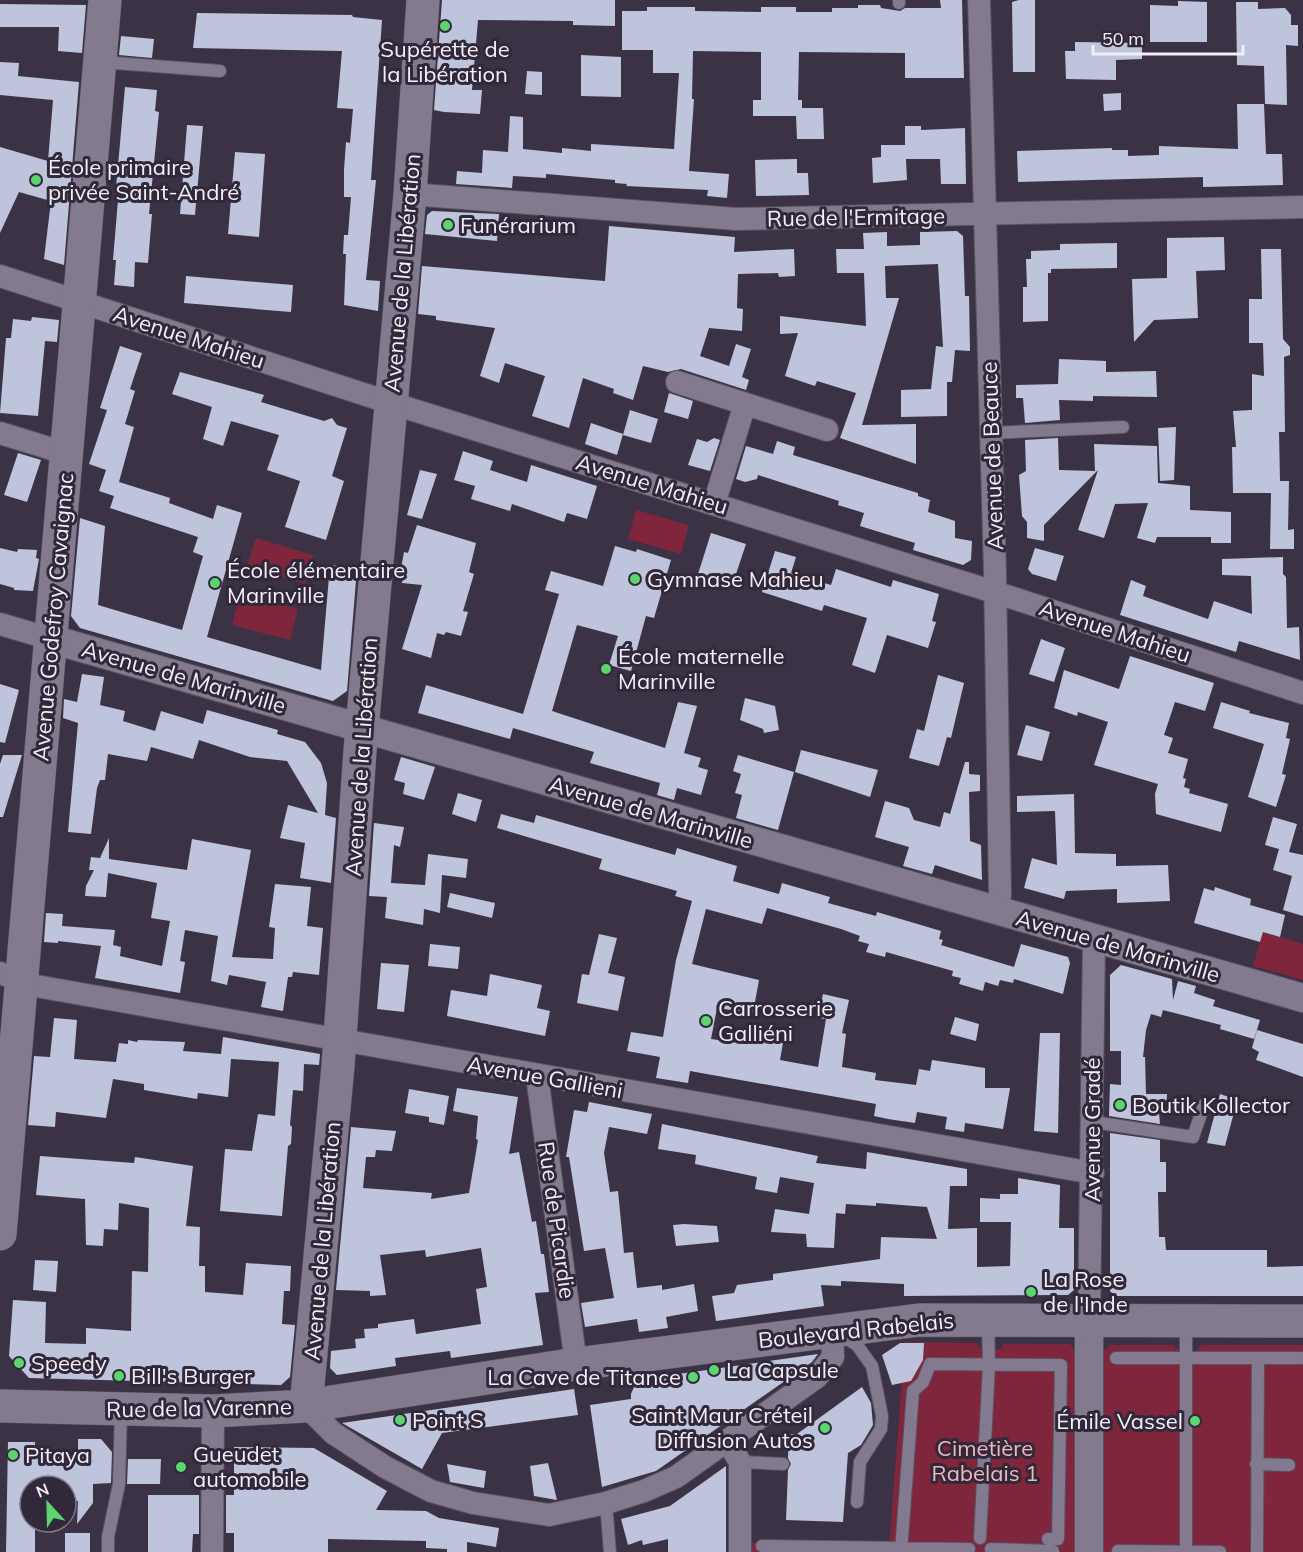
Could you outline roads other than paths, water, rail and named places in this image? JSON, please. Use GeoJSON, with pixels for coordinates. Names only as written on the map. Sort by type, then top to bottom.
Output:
{"type":"FeatureCollection","features":[{"type":"Feature","properties":{"kind":"main road","name":"Avenue Godefroy Cavaignac"},"geometry":{"type":"LineString","coordinates":[[0,1234],[11,977],[51,639],[105,0]]}},
{"type":"Feature","properties":{"kind":"main road","name":"Avenue de la Libération"},"geometry":{"type":"LineString","coordinates":[[306,1406],[340,1040],[362,729],[410,194],[423,0]]}},
{"type":"Feature","properties":{"kind":"main road","name":"Boulevard Rabelais"},"geometry":{"type":"LineString","coordinates":[[306,1406],[576,1364],[832,1329],[919,1320],[1303,1321]]}},
{"type":"Feature","properties":{"kind":"main road","name":"Rue de la Varenne"},"geometry":{"type":"LineString","coordinates":[[0,1406],[213,1411],[306,1406]]}},
{"type":"Feature","properties":{"kind":"street","name":"Avenue de Beauce"},"geometry":{"type":"LineString","coordinates":[[979,0],[995,592],[1000,894],[997,912]]}},
{"type":"Feature","properties":{"kind":"street","name":"Rue de l'Ermitage"},"geometry":{"type":"LineString","coordinates":[[410,194],[736,219],[1303,207]]}},
{"type":"Feature","properties":{"kind":"street","name":"Avenue Mahieu"},"geometry":{"type":"LineString","coordinates":[[0,276],[391,403],[995,592],[1303,693]]}},
{"type":"Feature","properties":{"kind":"street"},"geometry":{"type":"LineString","coordinates":[[677,382],[826,430]]}},
{"type":"Feature","properties":{"kind":"street"},"geometry":{"type":"LineString","coordinates":[[714,504],[745,404]]}},
{"type":"Feature","properties":{"kind":"street"},"geometry":{"type":"LineString","coordinates":[[0,433],[68,454]]}},
{"type":"Feature","properties":{"kind":"street","name":"Avenue de Marinville"},"geometry":{"type":"LineString","coordinates":[[0,624],[1303,998]]}},
{"type":"Feature","properties":{"kind":"street","name":"Avenue Gradé"},"geometry":{"type":"LineString","coordinates":[[1089,1321],[1094,939]]}},
{"type":"Feature","properties":{"kind":"street","name":"Avenue Gallieni"},"geometry":{"type":"LineString","coordinates":[[11,977],[36,986],[1092,1173]]}},
{"type":"Feature","properties":{"kind":"street","name":"Rue de Picardie"},"geometry":{"type":"LineString","coordinates":[[537,1076],[576,1364]]}},
{"type":"Feature","properties":{"kind":"street"},"geometry":{"type":"LineString","coordinates":[[1089,1321],[1089,1552]]}},
{"type":"Feature","properties":{"kind":"street","name":"Rue de la Varenne"},"geometry":{"type":"LineString","coordinates":[[306,1406],[333,1433],[385,1467],[431,1491],[473,1503],[549,1515],[606,1503],[645,1491],[676,1477],[817,1377],[829,1365],[835,1347],[832,1329]]}},
{"type":"Feature","properties":{"kind":"street"},"geometry":{"type":"LineString","coordinates":[[212,1552],[213,1411]]}},
{"type":"Feature","properties":{"kind":"street"},"geometry":{"type":"LineString","coordinates":[[727,1441],[740,1462],[740,1552]]}},
{"type":"Feature","properties":{"kind":"lane"},"geometry":{"type":"LineString","coordinates":[[100,62],[220,71]]}},
{"type":"Feature","properties":{"kind":"lane"},"geometry":{"type":"LineString","coordinates":[[991,434],[1123,427]]}},
{"type":"Feature","properties":{"kind":"lane"},"geometry":{"type":"LineString","coordinates":[[1093,1122],[1193,1137],[1204,1105]]}},
{"type":"Feature","properties":{"kind":"lane"},"geometry":{"type":"LineString","coordinates":[[980,1538],[989,1365],[988,1319]]}},
{"type":"Feature","properties":{"kind":"lane"},"geometry":{"type":"LineString","coordinates":[[1186,1321],[1186,1552]]}},
{"type":"Feature","properties":{"kind":"lane"},"geometry":{"type":"LineString","coordinates":[[832,1329],[856,1345],[872,1366],[882,1416],[880,1429],[860,1462],[857,1502]]}},
{"type":"Feature","properties":{"kind":"lane"},"geometry":{"type":"LineString","coordinates":[[1116,1358],[1301,1358]]}},
{"type":"Feature","properties":{"kind":"lane"},"geometry":{"type":"LineString","coordinates":[[1257,1552],[1258,1358]]}},
{"type":"Feature","properties":{"kind":"lane"},"geometry":{"type":"LineString","coordinates":[[762,1546],[901,1551],[969,1551],[970,1544],[980,1538],[986,1540],[991,1551],[1051,1545],[1058,1539],[1061,1365],[930,1364],[923,1382],[914,1391],[901,1551]]}},
{"type":"Feature","properties":{"kind":"lane"},"geometry":{"type":"LineString","coordinates":[[108,1552],[108,1537],[119,1484],[121,1409]]}},
{"type":"Feature","properties":{"kind":"lane"},"geometry":{"type":"LineString","coordinates":[[740,1462],[783,1464]]}},
{"type":"Feature","properties":{"kind":"lane"},"geometry":{"type":"LineString","coordinates":[[1256,1464],[1289,1465]]}},
{"type":"Feature","properties":{"kind":"lane"},"geometry":{"type":"LineString","coordinates":[[606,1503],[610,1552]]}},
{"type":"Feature","properties":{"kind":"lane"},"geometry":{"type":"LineString","coordinates":[[1118,1551],[1220,1552]]}},
{"type":"Feature","properties":{"kind":"place","name":"Supérette de la Libération"},"geometry":{"type":"Point","coordinates":[445,26]}},
{"type":"Feature","properties":{"kind":"place","name":"École primaire privée Saint-André"},"geometry":{"type":"Point","coordinates":[36,180]}},
{"type":"Feature","properties":{"kind":"place","name":"Funérarium"},"geometry":{"type":"Point","coordinates":[448,225]}},
{"type":"Feature","properties":{"kind":"place","name":"Gymnase Mahieu"},"geometry":{"type":"Point","coordinates":[635,579]}},
{"type":"Feature","properties":{"kind":"place","name":"École élémentaire Marinville"},"geometry":{"type":"Point","coordinates":[215,583]}},
{"type":"Feature","properties":{"kind":"place","name":"École maternelle Marinville"},"geometry":{"type":"Point","coordinates":[606,669]}},
{"type":"Feature","properties":{"kind":"place","name":"Carrosserie Galliéni"},"geometry":{"type":"Point","coordinates":[706,1021]}},
{"type":"Feature","properties":{"kind":"place","name":"Boutik Kollector"},"geometry":{"type":"Point","coordinates":[1120,1105]}},
{"type":"Feature","properties":{"kind":"place","name":"La Rose de l'Inde"},"geometry":{"type":"Point","coordinates":[1031,1292]}},
{"type":"Feature","properties":{"kind":"place","name":"Speedy"},"geometry":{"type":"Point","coordinates":[19,1363]}},
{"type":"Feature","properties":{"kind":"place","name":"La Capsule"},"geometry":{"type":"Point","coordinates":[714,1370]}},
{"type":"Feature","properties":{"kind":"place","name":"Bill's Burger"},"geometry":{"type":"Point","coordinates":[119,1376]}},
{"type":"Feature","properties":{"kind":"place","name":"La Cave de Titance"},"geometry":{"type":"Point","coordinates":[693,1377]}},
{"type":"Feature","properties":{"kind":"place","name":"Point S"},"geometry":{"type":"Point","coordinates":[400,1420]}},
{"type":"Feature","properties":{"kind":"place","name":"Émile Vassel"},"geometry":{"type":"Point","coordinates":[1195,1421]}},
{"type":"Feature","properties":{"kind":"place","name":"Saint Maur Créteil Diffusion Autos"},"geometry":{"type":"Point","coordinates":[825,1428]}},
{"type":"Feature","properties":{"kind":"place","name":"Pitaya"},"geometry":{"type":"Point","coordinates":[13,1455]}},
{"type":"Feature","properties":{"kind":"place","name":"Gueudet automobile"},"geometry":{"type":"Point","coordinates":[181,1467]}},
{"type":"Feature","properties":{"kind":"park label","name":"Cimetière Rabelais 1"},"geometry":{"type":"Point","coordinates":[985,1460]}}]}
